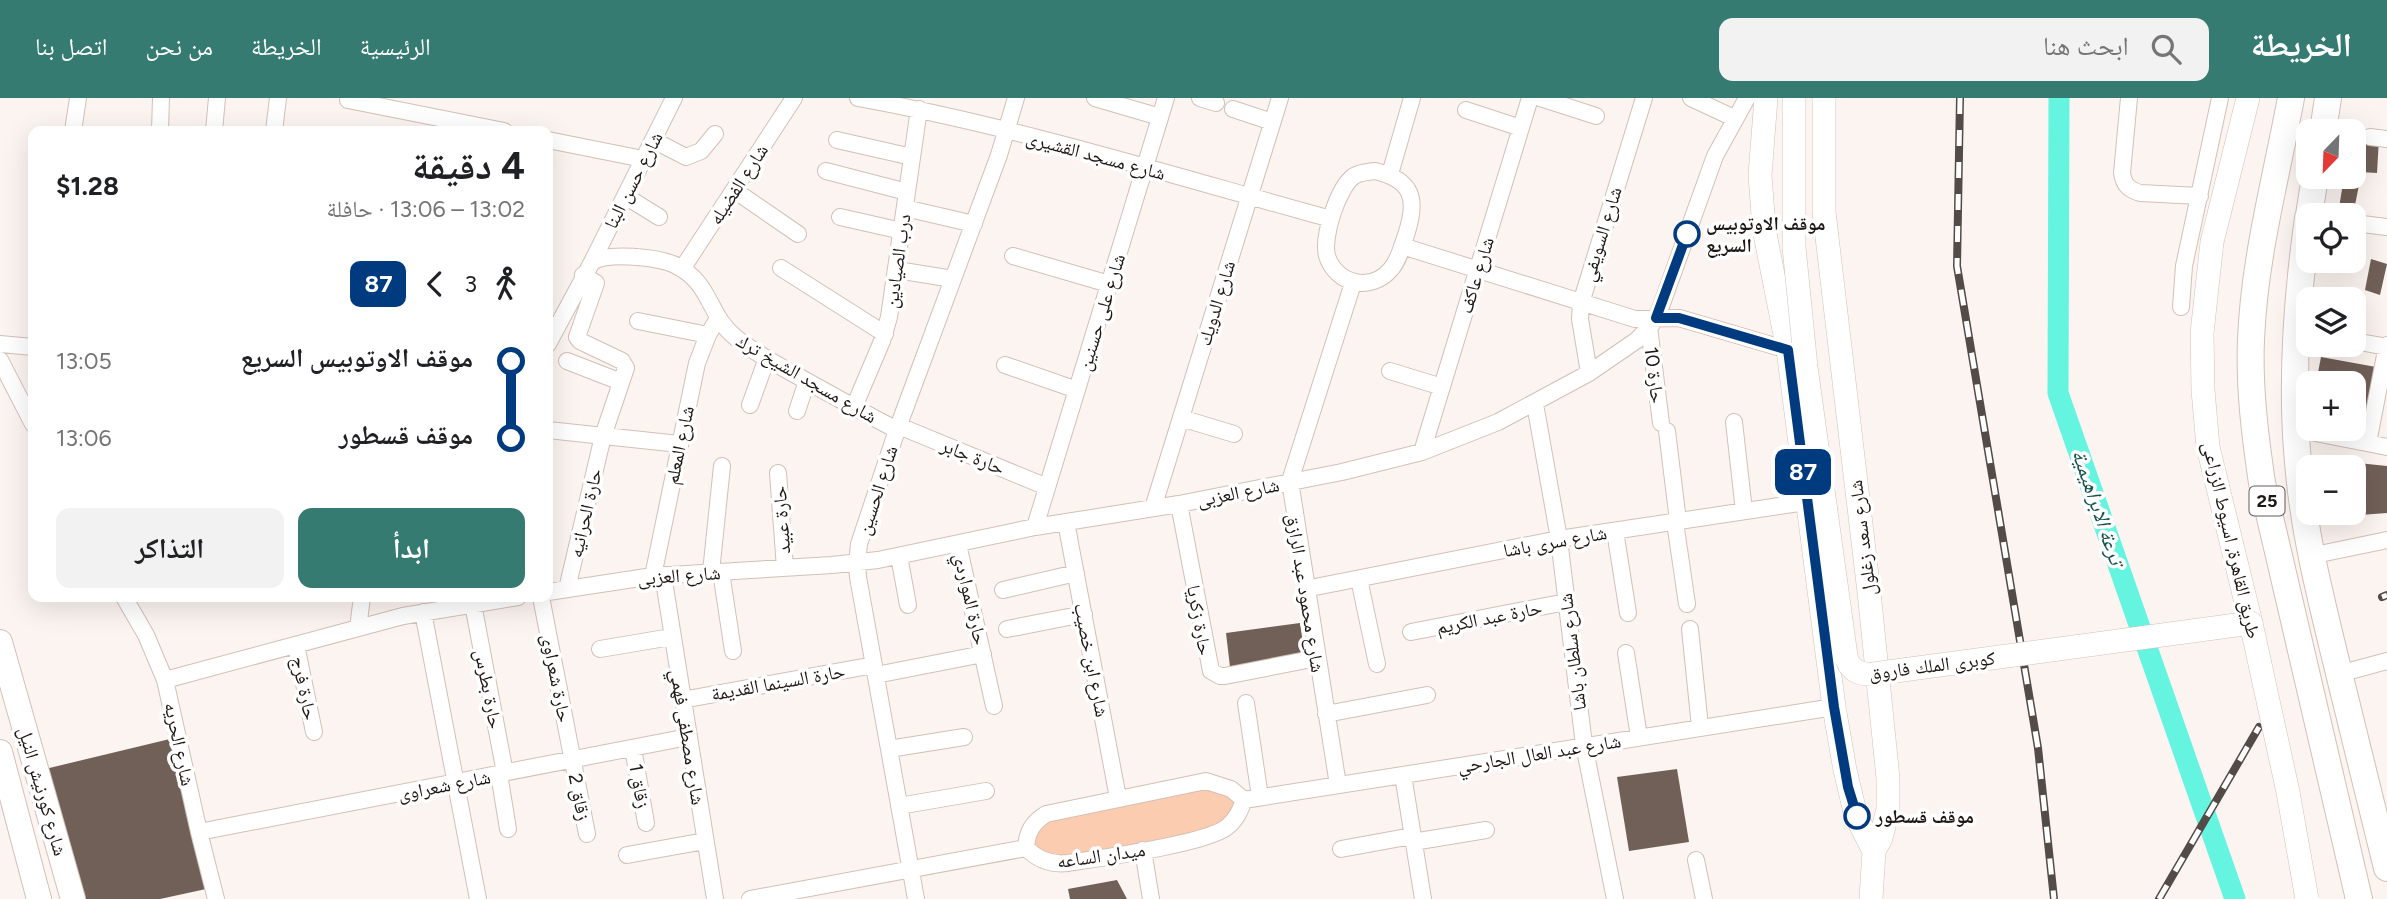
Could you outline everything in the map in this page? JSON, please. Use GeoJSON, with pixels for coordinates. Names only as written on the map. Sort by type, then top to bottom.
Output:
{"type":"FeatureCollection","features":[{"type":"Feature","properties":{"kind":"highway","name":"25"},"geometry":{"type":"LineString","coordinates":[[2291,98],[2255,291],[2251,339],[2255,435],[2262,483],[2359,899]]}},
{"type":"Feature","properties":{"kind":"highway"},"geometry":{"type":"LineString","coordinates":[[2325,119],[2328,98]]}},
{"type":"Feature","properties":{"kind":"highway","name":"25"},"geometry":{"type":"LineString","coordinates":[[2300,357],[2295,429],[2310,556],[2387,868]]}},
{"type":"Feature","properties":{"kind":"main road"},"geometry":{"type":"LineString","coordinates":[[1766,98],[1760,175],[1764,229],[1788,350],[1834,707],[1848,787],[1859,823],[1874,851]]}},
{"type":"Feature","properties":{"kind":"main road","name":"كوبرى الملك فاروق"},"geometry":{"type":"LineString","coordinates":[[1794,98],[1794,247],[1806,367],[1846,656],[1850,666],[1859,673],[1873,674],[2250,623]]}},
{"type":"Feature","properties":{"kind":"main road","name":"شارع سعد زغلول"},"geometry":{"type":"LineString","coordinates":[[1824,98],[1824,212],[1888,778],[1888,809],[1883,831],[1874,851],[1871,899]]}},
{"type":"Feature","properties":{"kind":"main road","name":"طريق القاهرة, اسيوط الزراعى"},"geometry":{"type":"LineString","coordinates":[[2249,98],[2212,242],[2202,333],[2203,390],[2208,447],[2288,792],[2307,899]]}},
{"type":"Feature","properties":{"kind":"main road","name":"شارع كورنيش النيل"},"geometry":{"type":"LineString","coordinates":[[0,642],[73,899]]}},
{"type":"Feature","properties":{"kind":"main road","name":"شارع كورنيش النيل"},"geometry":{"type":"LineString","coordinates":[[0,752],[39,899]]}},
{"type":"Feature","properties":{"kind":"street"},"geometry":{"type":"LineString","coordinates":[[74,126],[78,98]]}},
{"type":"Feature","properties":{"kind":"street"},"geometry":{"type":"LineString","coordinates":[[160,126],[161,98]]}},
{"type":"Feature","properties":{"kind":"street"},"geometry":{"type":"LineString","coordinates":[[214,126],[217,98]]}},
{"type":"Feature","properties":{"kind":"street"},"geometry":{"type":"LineString","coordinates":[[275,126],[278,98]]}},
{"type":"Feature","properties":{"kind":"street","name":"شارع حسن البنا"},"geometry":{"type":"LineString","coordinates":[[588,268],[674,98]]}},
{"type":"Feature","properties":{"kind":"street","name":"شارع الفضيله"},"geometry":{"type":"LineString","coordinates":[[682,269],[794,98]]}},
{"type":"Feature","properties":{"kind":"street","name":"شارع مسجد القشيرى"},"geometry":{"type":"LineString","coordinates":[[858,98],[915,105],[1331,219]]}},
{"type":"Feature","properties":{"kind":"street","name":"شارع الحسين"},"geometry":{"type":"LineString","coordinates":[[916,899],[857,564],[859,544],[898,428],[974,224],[1016,98]]}},
{"type":"Feature","properties":{"kind":"street"},"geometry":{"type":"LineString","coordinates":[[1095,98],[1160,117]]}},
{"type":"Feature","properties":{"kind":"street","name":"شارع على حسنين"},"geometry":{"type":"LineString","coordinates":[[1035,527],[1166,98]]}},
{"type":"Feature","properties":{"kind":"street","name":"شارع الدويك"},"geometry":{"type":"LineString","coordinates":[[1153,508],[1280,98]]}},
{"type":"Feature","properties":{"kind":"street"},"geometry":{"type":"LineString","coordinates":[[1390,174],[1412,98]]}},
{"type":"Feature","properties":{"kind":"street","name":"شارع عاكف"},"geometry":{"type":"LineString","coordinates":[[1422,452],[1530,98]]}},
{"type":"Feature","properties":{"kind":"street"},"geometry":{"type":"LineString","coordinates":[[1540,98],[1596,116]]}},
{"type":"Feature","properties":{"kind":"street","name":"شارع السويفي"},"geometry":{"type":"LineString","coordinates":[[1588,373],[1580,319],[1581,303],[1644,98]]}},
{"type":"Feature","properties":{"kind":"street"},"geometry":{"type":"LineString","coordinates":[[1691,98],[1734,118]]}},
{"type":"Feature","properties":{"kind":"street","name":"شارع العزبى"},"geometry":{"type":"LineString","coordinates":[[553,591],[658,575],[857,564],[1035,527],[1153,508],[1342,471],[1422,452],[1461,438],[1535,404],[1588,373],[1637,340],[1653,323],[1715,156],[1746,98]]}},
{"type":"Feature","properties":{"kind":"street"},"geometry":{"type":"LineString","coordinates":[[2130,98],[2122,173],[2124,183],[2130,190],[2140,193],[2200,196]]}},
{"type":"Feature","properties":{"kind":"street"},"geometry":{"type":"LineString","coordinates":[[2181,307],[2184,266],[2220,98]]}},
{"type":"Feature","properties":{"kind":"street"},"geometry":{"type":"LineString","coordinates":[[348,100],[435,125]]}},
{"type":"Feature","properties":{"kind":"street","name":"درب الصيادين"},"geometry":{"type":"LineString","coordinates":[[854,407],[885,334],[897,270],[912,157],[915,105]]}},
{"type":"Feature","properties":{"kind":"street"},"geometry":{"type":"LineString","coordinates":[[1233,110],[1272,122]]}},
{"type":"Feature","properties":{"kind":"street"},"geometry":{"type":"LineString","coordinates":[[1466,110],[1521,128]]}},
{"type":"Feature","properties":{"kind":"street"},"geometry":{"type":"LineString","coordinates":[[653,140],[686,156],[701,151],[715,134]]}},
{"type":"Feature","properties":{"kind":"street"},"geometry":{"type":"LineString","coordinates":[[2370,136],[2387,139]]}},
{"type":"Feature","properties":{"kind":"street"},"geometry":{"type":"LineString","coordinates":[[838,140],[912,157]]}},
{"type":"Feature","properties":{"kind":"street"},"geometry":{"type":"LineString","coordinates":[[553,141],[643,159]]}},
{"type":"Feature","properties":{"kind":"street"},"geometry":{"type":"LineString","coordinates":[[826,171],[974,224]]}},
{"type":"Feature","properties":{"kind":"street"},"geometry":{"type":"LineString","coordinates":[[1375,171],[1390,174],[1408,188],[1412,219],[1396,262],[1382,278],[1363,284],[1353,283],[1341,277],[1326,253],[1326,238],[1331,219],[1341,193],[1354,177],[1375,171]]}},
{"type":"Feature","properties":{"kind":"street"},"geometry":{"type":"LineString","coordinates":[[734,190],[798,234]]}},
{"type":"Feature","properties":{"kind":"street"},"geometry":{"type":"LineString","coordinates":[[625,197],[659,217]]}},
{"type":"Feature","properties":{"kind":"street"},"geometry":{"type":"LineString","coordinates":[[840,217],[902,231]]}},
{"type":"Feature","properties":{"kind":"street"},"geometry":{"type":"LineString","coordinates":[[2366,224],[2387,227]]}},
{"type":"Feature","properties":{"kind":"street"},"geometry":{"type":"LineString","coordinates":[[1402,246],[1635,319],[1653,323],[1679,318],[1788,350]]}},
{"type":"Feature","properties":{"kind":"street"},"geometry":{"type":"LineString","coordinates":[[1013,256],[1109,284]]}},
{"type":"Feature","properties":{"kind":"street","name":"شارع مسجد الشيخ ترك"},"geometry":{"type":"LineString","coordinates":[[588,268],[602,258],[648,258],[662,260],[682,269],[698,281],[718,318],[738,340],[854,407],[898,428]]}},
{"type":"Feature","properties":{"kind":"street"},"geometry":{"type":"LineString","coordinates":[[553,334],[588,268]]}},
{"type":"Feature","properties":{"kind":"street"},"geometry":{"type":"LineString","coordinates":[[567,361],[621,382],[626,368],[624,363],[577,337],[596,285],[588,268]]}},
{"type":"Feature","properties":{"kind":"street"},"geometry":{"type":"LineString","coordinates":[[781,268],[885,334]]}},
{"type":"Feature","properties":{"kind":"street"},"geometry":{"type":"LineString","coordinates":[[897,270],[953,279]]}},
{"type":"Feature","properties":{"kind":"street","name":"شارع محمود عبد الرازق"},"geometry":{"type":"LineString","coordinates":[[1338,785],[1290,481],[1353,283]]}},
{"type":"Feature","properties":{"kind":"street","name":"شارع المعلم"},"geometry":{"type":"LineString","coordinates":[[658,575],[679,444],[697,363],[718,318]]}},
{"type":"Feature","properties":{"kind":"street"},"geometry":{"type":"LineString","coordinates":[[638,321],[708,335]]}},
{"type":"Feature","properties":{"kind":"street","name":"حارة 10"},"geometry":{"type":"LineString","coordinates":[[1653,323],[1687,604]]}},
{"type":"Feature","properties":{"kind":"street"},"geometry":{"type":"LineString","coordinates":[[2366,343],[2387,346],[2368,443]]}},
{"type":"Feature","properties":{"kind":"street"},"geometry":{"type":"LineString","coordinates":[[0,345],[28,347]]}},
{"type":"Feature","properties":{"kind":"street"},"geometry":{"type":"LineString","coordinates":[[750,405],[767,358]]}},
{"type":"Feature","properties":{"kind":"street"},"geometry":{"type":"LineString","coordinates":[[0,360],[28,414]]}},
{"type":"Feature","properties":{"kind":"street"},"geometry":{"type":"LineString","coordinates":[[1005,365],[1077,390]]}},
{"type":"Feature","properties":{"kind":"street"},"geometry":{"type":"LineString","coordinates":[[1390,371],[1442,387]]}},
{"type":"Feature","properties":{"kind":"street"},"geometry":{"type":"LineString","coordinates":[[797,411],[807,381]]}},
{"type":"Feature","properties":{"kind":"street","name":"حارة الحرانيه"},"geometry":{"type":"LineString","coordinates":[[567,589],[603,436],[621,382]]}},
{"type":"Feature","properties":{"kind":"street","name":"شارع سلطان باشا"},"geometry":{"type":"LineString","coordinates":[[1535,404],[1559,539],[1584,745],[1615,899]]}},
{"type":"Feature","properties":{"kind":"street"},"geometry":{"type":"LineString","coordinates":[[1181,418],[1234,434]]}},
{"type":"Feature","properties":{"kind":"street"},"geometry":{"type":"LineString","coordinates":[[1734,422],[1744,511]]}},
{"type":"Feature","properties":{"kind":"street","name":"حارة جابر"},"geometry":{"type":"LineString","coordinates":[[898,428],[1047,487]]}},
{"type":"Feature","properties":{"kind":"street"},"geometry":{"type":"LineString","coordinates":[[2295,429],[2387,447]]}},
{"type":"Feature","properties":{"kind":"street"},"geometry":{"type":"LineString","coordinates":[[553,431],[679,444]]}},
{"type":"Feature","properties":{"kind":"street"},"geometry":{"type":"LineString","coordinates":[[722,466],[716,572],[733,651]]}},
{"type":"Feature","properties":{"kind":"street","name":"حارة عبيد"},"geometry":{"type":"LineString","coordinates":[[778,473],[785,568]]}},
{"type":"Feature","properties":{"kind":"street","name":"شارع سرى باشا"},"geometry":{"type":"LineString","coordinates":[[1305,589],[1559,539],[1806,502]]}},
{"type":"Feature","properties":{"kind":"street","name":"حارة زكريا"},"geometry":{"type":"LineString","coordinates":[[1179,503],[1211,671],[1225,676],[1317,658]]}},
{"type":"Feature","properties":{"kind":"street","name":"شارع ابن خصيب"},"geometry":{"type":"LineString","coordinates":[[1066,522],[1118,798]]}},
{"type":"Feature","properties":{"kind":"street"},"geometry":{"type":"LineString","coordinates":[[1615,531],[1628,613]]}},
{"type":"Feature","properties":{"kind":"street"},"geometry":{"type":"LineString","coordinates":[[2310,556],[2387,540]]}},
{"type":"Feature","properties":{"kind":"street","name":"حارة المواردي"},"geometry":{"type":"LineString","coordinates":[[958,544],[994,706]]}},
{"type":"Feature","properties":{"kind":"street"},"geometry":{"type":"LineString","coordinates":[[899,556],[908,605]]}},
{"type":"Feature","properties":{"kind":"street"},"geometry":{"type":"LineString","coordinates":[[1003,590],[1076,573]]}},
{"type":"Feature","properties":{"kind":"street","name":"شارع مصطفى فهمي"},"geometry":{"type":"LineString","coordinates":[[658,575],[715,899]]}},
{"type":"Feature","properties":{"kind":"street"},"geometry":{"type":"LineString","coordinates":[[1359,579],[1377,664]]}},
{"type":"Feature","properties":{"kind":"street","name":"شارع الحريه"},"geometry":{"type":"LineString","coordinates":[[127,602],[146,635],[165,680],[216,899]]}},
{"type":"Feature","properties":{"kind":"street"},"geometry":{"type":"LineString","coordinates":[[358,628],[361,602]]}},
{"type":"Feature","properties":{"kind":"street"},"geometry":{"type":"LineString","coordinates":[[165,680],[426,607],[474,602]]}},
{"type":"Feature","properties":{"kind":"street","name":"حارة بطرس"},"geometry":{"type":"LineString","coordinates":[[484,602],[508,829]]}},
{"type":"Feature","properties":{"kind":"street","name":"حارة شعراوى"},"geometry":{"type":"LineString","coordinates":[[542,602],[573,760]]}},
{"type":"Feature","properties":{"kind":"street","name":"حارة عبد الكريم"},"geometry":{"type":"LineString","coordinates":[[1411,632],[1566,602]]}},
{"type":"Feature","properties":{"kind":"street"},"geometry":{"type":"LineString","coordinates":[[426,607],[478,899]]}},
{"type":"Feature","properties":{"kind":"street"},"geometry":{"type":"LineString","coordinates":[[1007,629],[1084,614]]}},
{"type":"Feature","properties":{"kind":"street"},"geometry":{"type":"LineString","coordinates":[[1690,629],[1700,727]]}},
{"type":"Feature","properties":{"kind":"street"},"geometry":{"type":"LineString","coordinates":[[600,649],[671,637]]}},
{"type":"Feature","properties":{"kind":"street","name":"حارة فرج"},"geometry":{"type":"LineString","coordinates":[[296,645],[314,732]]}},
{"type":"Feature","properties":{"kind":"street"},"geometry":{"type":"LineString","coordinates":[[1626,653],[1639,737]]}},
{"type":"Feature","properties":{"kind":"street","name":"حارة المواردي"},"geometry":{"type":"LineString","coordinates":[[875,670],[983,654]]}},
{"type":"Feature","properties":{"kind":"street"},"geometry":{"type":"LineString","coordinates":[[2339,674],[2387,661]]}},
{"type":"Feature","properties":{"kind":"street","name":"حارة السينما القديمة"},"geometry":{"type":"LineString","coordinates":[[682,700],[875,670]]}},
{"type":"Feature","properties":{"kind":"street"},"geometry":{"type":"LineString","coordinates":[[1326,714],[1427,695]]}},
{"type":"Feature","properties":{"kind":"street"},"geometry":{"type":"LineString","coordinates":[[750,899],[1026,848],[1030,828],[1046,814],[1118,798],[1206,781],[1252,799],[1246,703]]}},
{"type":"Feature","properties":{"kind":"street","name":"شارع عبد العال الجارحي"},"geometry":{"type":"LineString","coordinates":[[1252,799],[1834,707]]}},
{"type":"Feature","properties":{"kind":"street","name":"شارع شعراوى"},"geometry":{"type":"LineString","coordinates":[[199,832],[688,737]]}},
{"type":"Feature","properties":{"kind":"street"},"geometry":{"type":"LineString","coordinates":[[888,749],[964,737]]}},
{"type":"Feature","properties":{"kind":"street","name":"زقاق 1"},"geometry":{"type":"LineString","coordinates":[[633,748],[646,823]]}},
{"type":"Feature","properties":{"kind":"street","name":"زقاق 2"},"geometry":{"type":"LineString","coordinates":[[573,760],[587,834]]}},
{"type":"Feature","properties":{"kind":"street"},"geometry":{"type":"LineString","coordinates":[[1403,775],[1423,899]]}},
{"type":"Feature","properties":{"kind":"street"},"geometry":{"type":"LineString","coordinates":[[899,806],[986,790]]}},
{"type":"Feature","properties":{"kind":"street","name":"ميدان الساعه"},"geometry":{"type":"LineString","coordinates":[[1026,848],[1041,860],[1059,864],[1143,850],[1219,833],[1252,799]]}},
{"type":"Feature","properties":{"kind":"street"},"geometry":{"type":"LineString","coordinates":[[1341,849],[1486,830]]}},
{"type":"Feature","properties":{"kind":"street"},"geometry":{"type":"LineString","coordinates":[[627,855],[705,841]]}},
{"type":"Feature","properties":{"kind":"street"},"geometry":{"type":"LineString","coordinates":[[1143,850],[1151,899]]}},
{"type":"Feature","properties":{"kind":"street"},"geometry":{"type":"LineString","coordinates":[[1696,860],[1704,899]]}},
{"type":"Feature","properties":{"kind":"shaded area"},"geometry":{"type":"Polygon","coordinates":[[[1205,787],[1216,788],[1238,802],[1229,817],[1206,832],[1055,858],[1033,846],[1034,834],[1043,823],[1205,787]]]}},
{"type":"Feature","properties":{"kind":"building"},"geometry":{"type":"Polygon","coordinates":[[[2379,138],[2377,173],[2366,172],[2366,142],[2379,138]]]}},
{"type":"Feature","properties":{"kind":"building"},"geometry":{"type":"Polygon","coordinates":[[[2342,189],[2358,189],[2355,203],[2340,203],[2342,189]]]}},
{"type":"Feature","properties":{"kind":"building"},"geometry":{"type":"Polygon","coordinates":[[[2371,259],[2387,264],[2380,295],[2366,290],[2371,259]]]}},
{"type":"Feature","properties":{"kind":"building"},"geometry":{"type":"Polygon","coordinates":[[[2321,357],[2376,367],[2369,409],[2366,408],[2366,371],[2318,371],[2321,357]]]}},
{"type":"Feature","properties":{"kind":"building"},"geometry":{"type":"Polygon","coordinates":[[[2366,464],[2387,466],[2387,513],[2366,515],[2366,464]]]}},
{"type":"Feature","properties":{"kind":"building"},"geometry":{"type":"Polygon","coordinates":[[[1300,623],[1305,657],[1230,667],[1226,633],[1300,623]]]}},
{"type":"Feature","properties":{"kind":"building"},"geometry":{"type":"Polygon","coordinates":[[[174,738],[206,889],[160,899],[77,899],[41,770],[174,738]]]}},
{"type":"Feature","properties":{"kind":"building"},"geometry":{"type":"Polygon","coordinates":[[[1677,769],[1689,842],[1629,851],[1617,777],[1677,769]]]}},
{"type":"Feature","properties":{"kind":"building"},"geometry":{"type":"Polygon","coordinates":[[[1117,880],[1127,899],[1070,899],[1068,889],[1117,880]]]}},
{"type":"Feature","properties":{"kind":"waterway","name":"ترعة الابراهيمية"},"geometry":{"type":"LineString","coordinates":[[2059,98],[2058,393],[2235,899]]}},
{"type":"Feature","properties":{"kind":"railway"},"geometry":{"type":"LineString","coordinates":[[1960,98],[1957,266],[2038,748],[2054,899]]}},
{"type":"Feature","properties":{"kind":"railway"},"geometry":{"type":"LineString","coordinates":[[2382,597],[2387,595]]}},
{"type":"Feature","properties":{"kind":"railway"},"geometry":{"type":"LineString","coordinates":[[2159,899],[2259,727]]}},
{"type":"Feature","properties":{"kind":"bus line","name":"87"},"geometry":{"type":"LineString","coordinates":[[1687,234],[1656,318],[1679,318],[1788,350],[1834,707],[1848,787],[1857,816]]}},
{"type":"Feature","properties":{"kind":"place","name":"موقف الاوتوبيس السريع"},"geometry":{"type":"Point","coordinates":[1687,234]}},
{"type":"Feature","properties":{"kind":"place","name":"موقف قسطور"},"geometry":{"type":"Point","coordinates":[1857,816]}}]}
